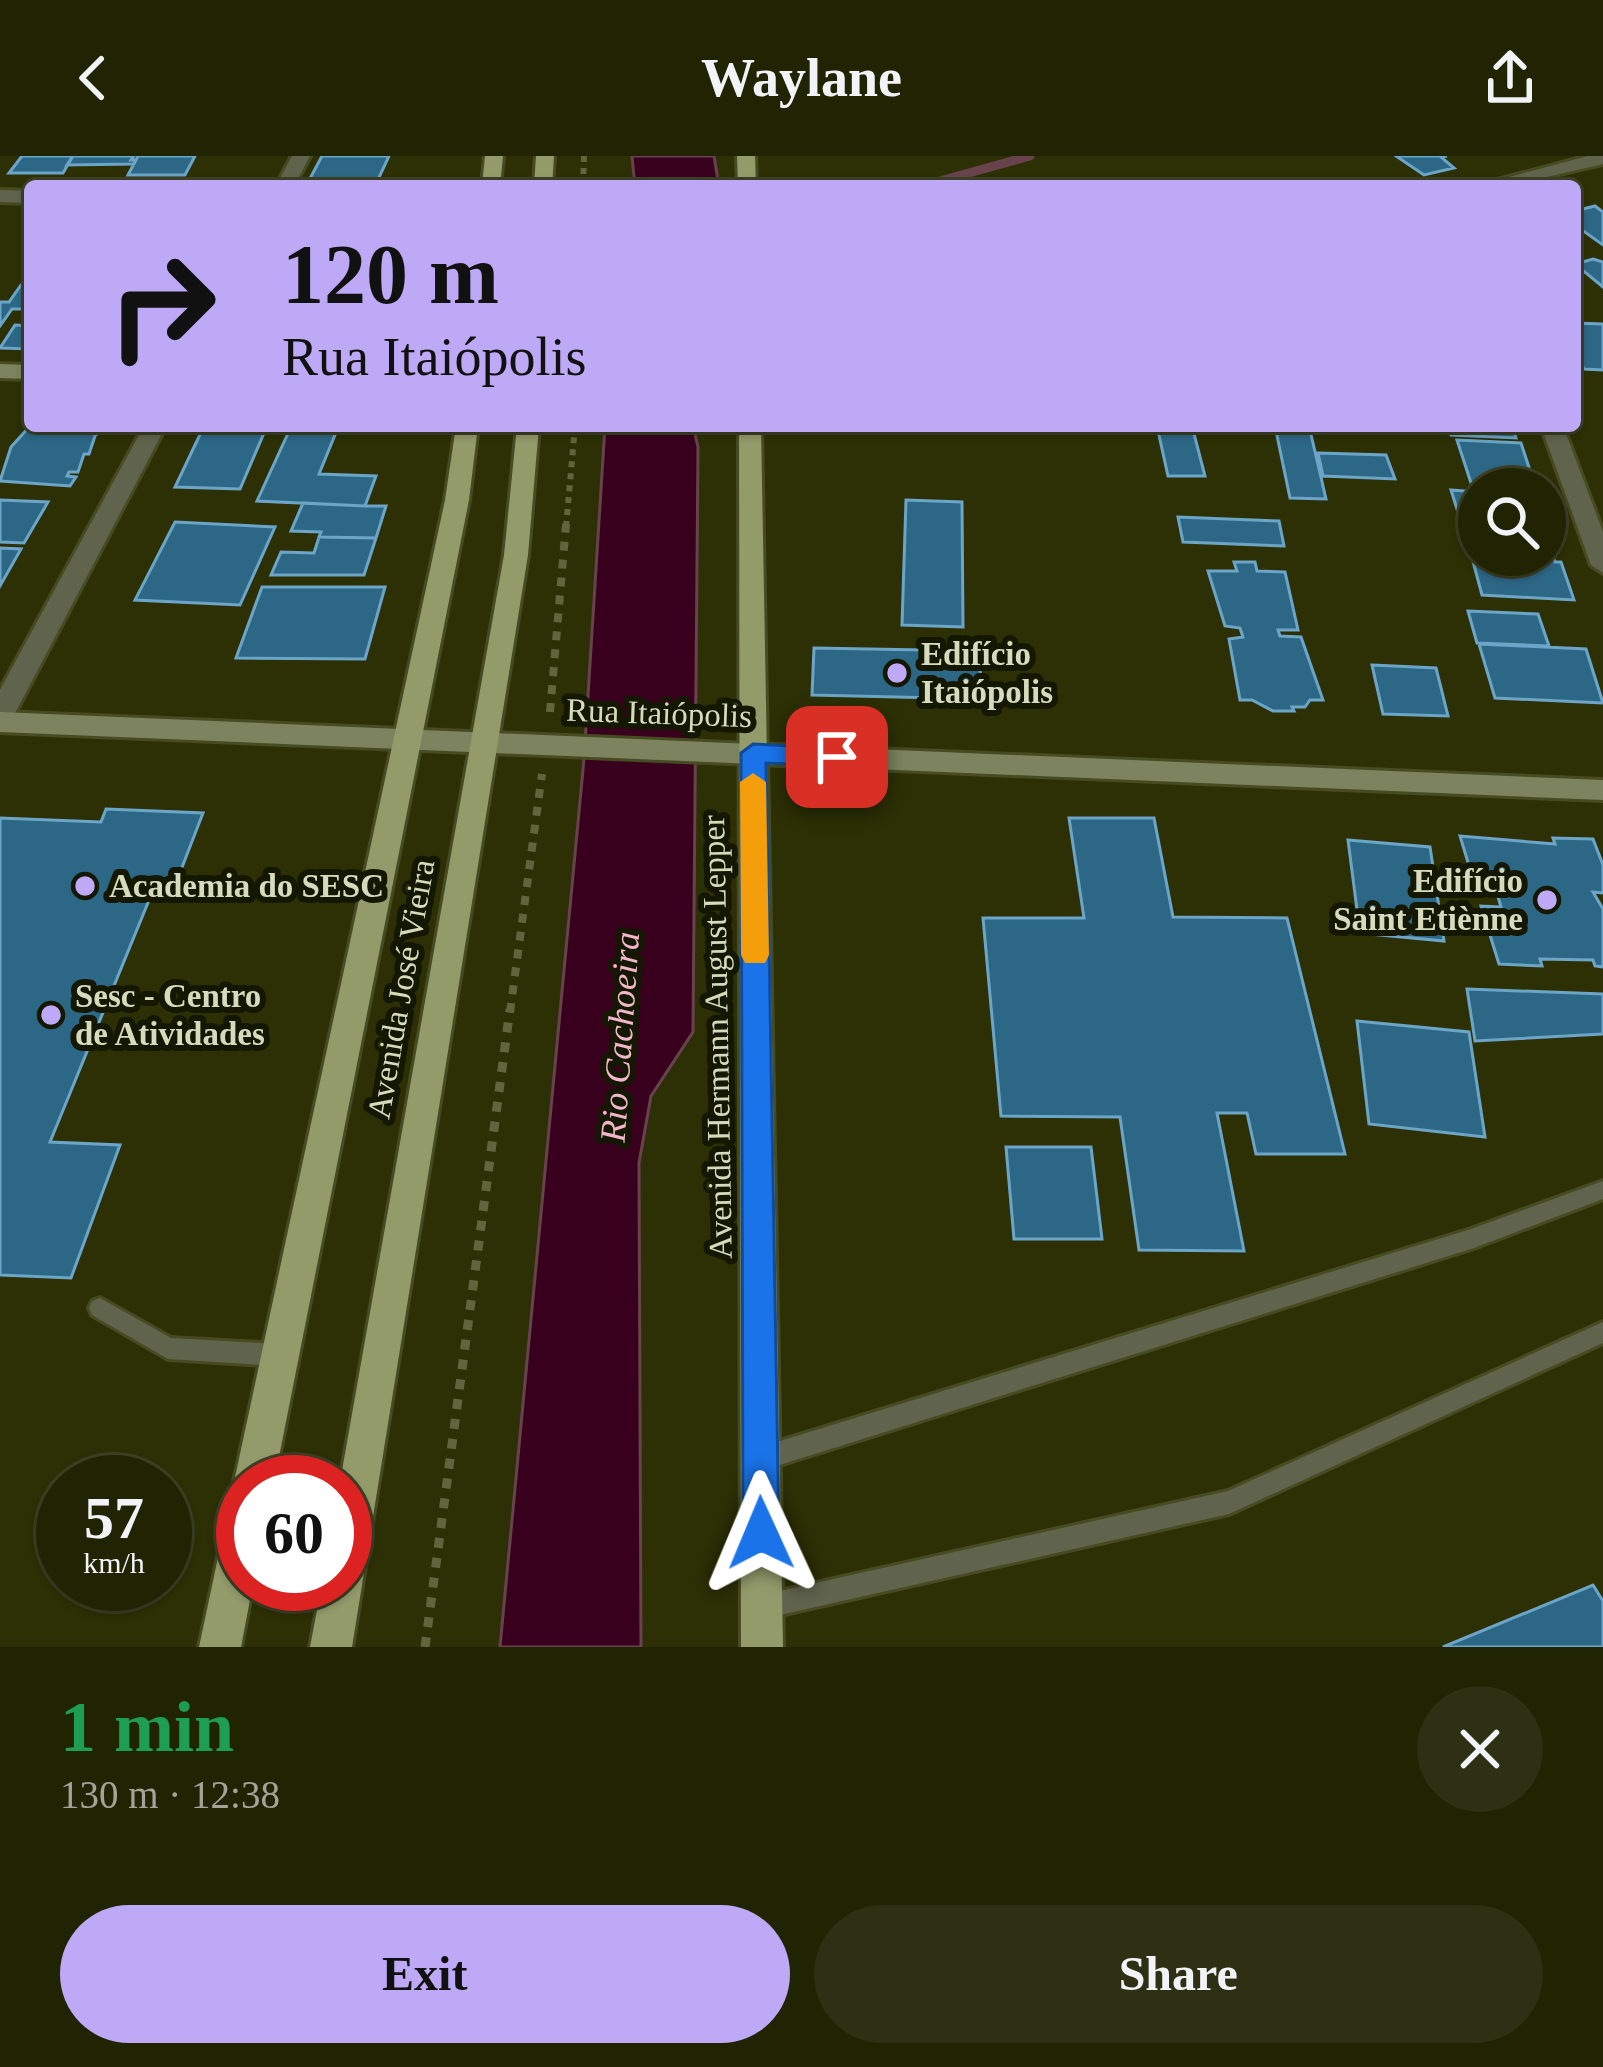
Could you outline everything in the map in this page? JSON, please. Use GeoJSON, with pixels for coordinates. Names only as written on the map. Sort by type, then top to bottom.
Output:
{"type":"FeatureCollection","features":[{"type":"Feature","properties":{"kind":"main road","name":"Avenida José Vieira"},"geometry":{"type":"LineString","coordinates":[[260,1455],[458,500],[466,432]]}},
{"type":"Feature","properties":{"kind":"main road","name":"Avenida José Vieira"},"geometry":{"type":"LineString","coordinates":[[364,1455],[517,555],[527,432]]}},
{"type":"Feature","properties":{"kind":"main road","name":"Avenida Hermann August Lepper"},"geometry":{"type":"LineString","coordinates":[[750,432],[762,1647]]}},
{"type":"Feature","properties":{"kind":"main road","name":"Rua Itaiópolis"},"geometry":{"type":"LineString","coordinates":[[0,719],[1603,790]]}},
{"type":"Feature","properties":{"kind":"main road"},"geometry":{"type":"LineString","coordinates":[[220,1647],[227,1611]]}},
{"type":"Feature","properties":{"kind":"main road"},"geometry":{"type":"LineString","coordinates":[[331,1647],[337,1611]]}},
{"type":"Feature","properties":{"kind":"street"},"geometry":{"type":"LineString","coordinates":[[1510,180],[1603,158]]}},
{"type":"Feature","properties":{"kind":"street"},"geometry":{"type":"LineString","coordinates":[[0,719],[152,432]]}},
{"type":"Feature","properties":{"kind":"street"},"geometry":{"type":"LineString","coordinates":[[1554,432],[1603,565]]}},
{"type":"Feature","properties":{"kind":"lane"},"geometry":{"type":"LineString","coordinates":[[760,1459],[1471,1239],[1603,1190]]}},
{"type":"Feature","properties":{"kind":"lane"},"geometry":{"type":"LineString","coordinates":[[100,1308],[168,1348],[280,1355]]}},
{"type":"Feature","properties":{"kind":"lane"},"geometry":{"type":"LineString","coordinates":[[762,1607],[1229,1502],[1603,1332]]}},
{"type":"Feature","properties":{"kind":"path"},"geometry":{"type":"LineString","coordinates":[[425,1647],[551,745],[575,432]]}},
{"type":"Feature","properties":{"kind":"water"},"geometry":{"type":"Polygon","coordinates":[[[632,156],[714,156],[718,180],[634,180],[632,156]]]}},
{"type":"Feature","properties":{"kind":"water","name":"Rio Cachoeira"},"geometry":{"type":"Polygon","coordinates":[[[605,432],[694,432],[698,447],[693,1032],[651,1096],[639,1163],[641,1647],[500,1647],[584,759],[605,432]]]}},
{"type":"Feature","properties":{"kind":"building"},"geometry":{"type":"Polygon","coordinates":[[[22,156],[73,156],[63,173],[9,173],[22,156]]]}},
{"type":"Feature","properties":{"kind":"building"},"geometry":{"type":"Polygon","coordinates":[[[73,156],[134,156],[131,160],[136,160],[134,164],[67,165],[73,156]]]}},
{"type":"Feature","properties":{"kind":"building"},"geometry":{"type":"Polygon","coordinates":[[[138,156],[195,156],[185,175],[128,175],[138,156]]]}},
{"type":"Feature","properties":{"kind":"building"},"geometry":{"type":"Polygon","coordinates":[[[322,156],[389,156],[378,180],[309,180],[322,156]]]}},
{"type":"Feature","properties":{"kind":"building"},"geometry":{"type":"Polygon","coordinates":[[[1396,156],[1447,156],[1441,157],[1454,168],[1424,175],[1396,156]]]}},
{"type":"Feature","properties":{"kind":"building"},"geometry":{"type":"Polygon","coordinates":[[[1595,206],[1603,212],[1603,245],[1581,229],[1581,210],[1595,206]]]}},
{"type":"Feature","properties":{"kind":"building"},"geometry":{"type":"Polygon","coordinates":[[[1581,262],[1603,262],[1603,287],[1581,269],[1581,262]]]}},
{"type":"Feature","properties":{"kind":"building"},"geometry":{"type":"Polygon","coordinates":[[[24,285],[24,309],[12,309],[0,326],[0,302],[9,302],[24,285]]]}},
{"type":"Feature","properties":{"kind":"building"},"geometry":{"type":"Polygon","coordinates":[[[1581,323],[1603,324],[1603,370],[1584,369],[1581,323]]]}},
{"type":"Feature","properties":{"kind":"building"},"geometry":{"type":"Polygon","coordinates":[[[15,325],[24,326],[24,349],[0,348],[15,325]]]}},
{"type":"Feature","properties":{"kind":"building"},"geometry":{"type":"Polygon","coordinates":[[[25,432],[99,432],[78,472],[69,472],[67,476],[76,477],[70,486],[0,481],[11,447],[25,432]]]}},
{"type":"Feature","properties":{"kind":"building"},"geometry":{"type":"Polygon","coordinates":[[[201,432],[264,432],[240,489],[175,487],[201,432]]]}},
{"type":"Feature","properties":{"kind":"building"},"geometry":{"type":"Polygon","coordinates":[[[289,432],[336,432],[319,474],[376,476],[365,506],[257,501],[289,432]]]}},
{"type":"Feature","properties":{"kind":"building"},"geometry":{"type":"Polygon","coordinates":[[[1158,432],[1194,432],[1205,476],[1168,476],[1158,432]]]}},
{"type":"Feature","properties":{"kind":"building"},"geometry":{"type":"Polygon","coordinates":[[[1276,432],[1310,432],[1326,499],[1290,498],[1276,432]]]}},
{"type":"Feature","properties":{"kind":"building"},"geometry":{"type":"Polygon","coordinates":[[[1514,432],[1516,438],[1451,435],[1514,432]]]}},
{"type":"Feature","properties":{"kind":"building"},"geometry":{"type":"Polygon","coordinates":[[[1457,440],[1521,443],[1529,468],[1466,468],[1457,440]]]}},
{"type":"Feature","properties":{"kind":"building"},"geometry":{"type":"Polygon","coordinates":[[[1318,453],[1386,455],[1395,479],[1323,476],[1318,453]]]}},
{"type":"Feature","properties":{"kind":"building"},"geometry":{"type":"Polygon","coordinates":[[[0,500],[48,502],[24,543],[0,542],[0,500]]]}},
{"type":"Feature","properties":{"kind":"building"},"geometry":{"type":"Polygon","coordinates":[[[906,500],[962,502],[963,627],[902,625],[906,500]]]}},
{"type":"Feature","properties":{"kind":"building"},"geometry":{"type":"Polygon","coordinates":[[[303,503],[386,506],[376,538],[319,537],[321,532],[291,531],[303,503]]]}},
{"type":"Feature","properties":{"kind":"building"},"geometry":{"type":"Polygon","coordinates":[[[1178,517],[1279,521],[1284,546],[1183,542],[1178,517]]]}},
{"type":"Feature","properties":{"kind":"building"},"geometry":{"type":"Polygon","coordinates":[[[175,522],[275,527],[240,605],[135,600],[175,522]]]}},
{"type":"Feature","properties":{"kind":"building"},"geometry":{"type":"Polygon","coordinates":[[[319,537],[376,538],[364,575],[271,575],[281,552],[314,553],[319,537]]]}},
{"type":"Feature","properties":{"kind":"building"},"geometry":{"type":"Polygon","coordinates":[[[0,548],[21,549],[0,586],[0,548]]]}},
{"type":"Feature","properties":{"kind":"building"},"geometry":{"type":"Polygon","coordinates":[[[1234,562],[1255,562],[1257,571],[1285,572],[1298,630],[1278,630],[1280,636],[1301,637],[1323,700],[1310,700],[1305,707],[1292,707],[1294,711],[1273,711],[1252,700],[1240,700],[1229,639],[1243,637],[1240,628],[1225,626],[1208,571],[1237,571],[1234,562]]]}},
{"type":"Feature","properties":{"kind":"building"},"geometry":{"type":"Polygon","coordinates":[[[1477,576],[1566,576],[1574,600],[1482,595],[1477,576]]]}},
{"type":"Feature","properties":{"kind":"building"},"geometry":{"type":"Polygon","coordinates":[[[262,587],[385,587],[365,659],[236,658],[262,587]]]}},
{"type":"Feature","properties":{"kind":"building"},"geometry":{"type":"Polygon","coordinates":[[[1468,611],[1538,614],[1549,646],[1477,643],[1468,611]]]}},
{"type":"Feature","properties":{"kind":"building"},"geometry":{"type":"Polygon","coordinates":[[[1479,644],[1586,649],[1603,703],[1495,698],[1479,644]]]}},
{"type":"Feature","properties":{"kind":"building","name":"Edifício Itaiópolis"},"geometry":{"type":"Polygon","coordinates":[[[814,648],[979,651],[982,699],[812,695],[814,648]]]}},
{"type":"Feature","properties":{"kind":"building"},"geometry":{"type":"Polygon","coordinates":[[[1372,665],[1436,668],[1448,716],[1383,714],[1372,665]]]}},
{"type":"Feature","properties":{"kind":"building","name":"Sesc - Centro de Atividades"},"geometry":{"type":"Polygon","coordinates":[[[106,809],[203,813],[174,888],[154,888],[50,1142],[120,1145],[71,1278],[0,1275],[0,818],[101,822],[106,809]]]}},
{"type":"Feature","properties":{"kind":"building"},"geometry":{"type":"Polygon","coordinates":[[[1069,818],[1154,818],[1173,917],[1287,918],[1345,1154],[1256,1154],[1247,1113],[1217,1113],[1244,1251],[1139,1250],[1120,1117],[1001,1116],[983,918],[1084,918],[1069,818]]]}},
{"type":"Feature","properties":{"kind":"building","name":"Edifício Saint Etiènne"},"geometry":{"type":"Polygon","coordinates":[[[1460,836],[1555,844],[1553,838],[1593,839],[1603,865],[1603,893],[1593,892],[1603,909],[1603,967],[1595,966],[1593,960],[1540,959],[1542,966],[1499,964],[1481,906],[1501,907],[1496,890],[1476,889],[1460,836]]]}},
{"type":"Feature","properties":{"kind":"building"},"geometry":{"type":"Polygon","coordinates":[[[1348,840],[1430,847],[1444,941],[1360,933],[1348,840]]]}},
{"type":"Feature","properties":{"kind":"building"},"geometry":{"type":"Polygon","coordinates":[[[1467,989],[1603,994],[1603,1034],[1475,1041],[1467,989]]]}},
{"type":"Feature","properties":{"kind":"building"},"geometry":{"type":"Polygon","coordinates":[[[1357,1021],[1469,1032],[1485,1137],[1369,1124],[1357,1021]]]}},
{"type":"Feature","properties":{"kind":"building"},"geometry":{"type":"Polygon","coordinates":[[[1006,1147],[1091,1147],[1102,1239],[1014,1239],[1006,1147]]]}},
{"type":"Feature","properties":{"kind":"building"},"geometry":{"type":"Polygon","coordinates":[[[1593,1585],[1603,1601],[1603,1647],[1443,1647],[1593,1585]]]}},
{"type":"Feature","properties":{"kind":"waterway"},"geometry":{"type":"LineString","coordinates":[[944,180],[1030,156]]}},
{"type":"Feature","properties":{"kind":"slow traffic"},"geometry":{"type":"LineString","coordinates":[[753,782],[755,955]]}},
{"type":"Feature","properties":{"kind":"place","name":"Edifício Itaiópolis"},"geometry":{"type":"Point","coordinates":[897,673]}},
{"type":"Feature","properties":{"kind":"place","name":"Academia do SESC"},"geometry":{"type":"Point","coordinates":[85,886]}},
{"type":"Feature","properties":{"kind":"place","name":"Edifício Saint Etiènne"},"geometry":{"type":"Point","coordinates":[1547,900]}},
{"type":"Feature","properties":{"kind":"place","name":"Sesc - Centro de Atividades"},"geometry":{"type":"Point","coordinates":[51,1015]}},
{"type":"Feature","properties":{"kind":"route"},"geometry":{"type":"LineString","coordinates":[[761,1533],[753,753],[837,757]]}}]}
